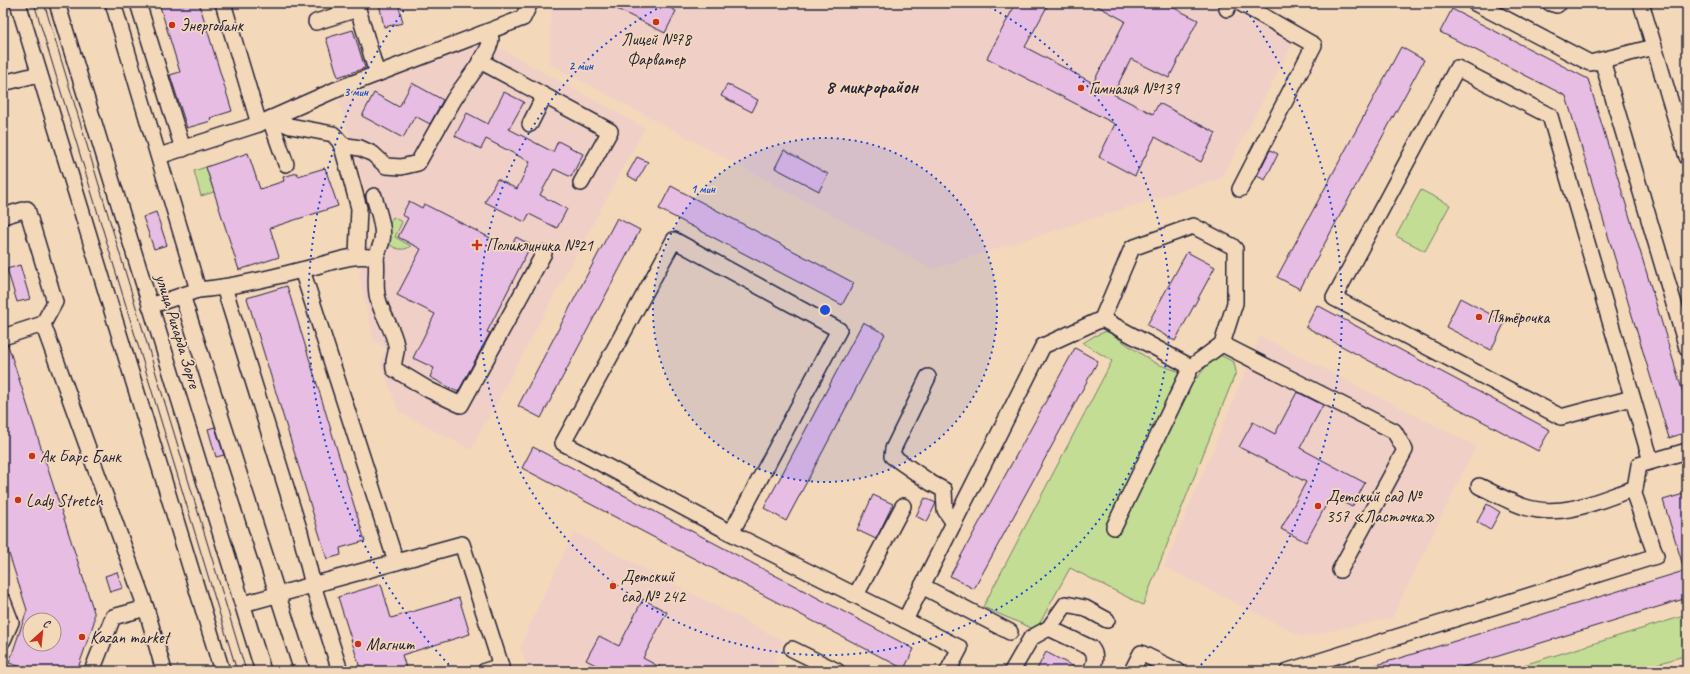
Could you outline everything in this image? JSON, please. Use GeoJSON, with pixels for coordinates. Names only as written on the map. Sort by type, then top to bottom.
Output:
{"type":"FeatureCollection","features":[{"type":"Feature","properties":{"kind":"street"},"geometry":{"type":"LineString","coordinates":[[18,3],[222,671]]}},
{"type":"Feature","properties":{"kind":"street","name":"улица Рихарда Зорге"},"geometry":{"type":"LineString","coordinates":[[57,3],[263,671]]}},
{"type":"Feature","properties":{"kind":"street"},"geometry":{"type":"LineString","coordinates":[[113,3],[198,290]]}},
{"type":"Feature","properties":{"kind":"street"},"geometry":{"type":"LineString","coordinates":[[138,3],[183,148]]}},
{"type":"Feature","properties":{"kind":"street"},"geometry":{"type":"LineString","coordinates":[[223,3],[267,120],[286,164]]}},
{"type":"Feature","properties":{"kind":"street"},"geometry":{"type":"LineString","coordinates":[[159,156],[267,120],[334,90],[523,18],[530,3]]}},
{"type":"Feature","properties":{"kind":"street"},"geometry":{"type":"LineString","coordinates":[[1475,3],[1590,63],[1654,47]]}},
{"type":"Feature","properties":{"kind":"street"},"geometry":{"type":"LineString","coordinates":[[1550,3],[1557,5],[1559,3]]}},
{"type":"Feature","properties":{"kind":"street"},"geometry":{"type":"LineString","coordinates":[[1641,3],[1687,157]]}},
{"type":"Feature","properties":{"kind":"street"},"geometry":{"type":"LineString","coordinates":[[1232,5],[1314,45],[1240,188]]}},
{"type":"Feature","properties":{"kind":"street"},"geometry":{"type":"LineString","coordinates":[[316,22],[358,9],[377,74]]}},
{"type":"Feature","properties":{"kind":"street"},"geometry":{"type":"LineString","coordinates":[[341,145],[360,148],[372,154],[386,166],[401,167],[418,163],[453,100],[480,61],[490,43],[491,39],[482,34]]}},
{"type":"Feature","properties":{"kind":"street"},"geometry":{"type":"LineString","coordinates":[[1602,60],[1687,348]]}},
{"type":"Feature","properties":{"kind":"street"},"geometry":{"type":"LineString","coordinates":[[480,61],[610,131],[581,183]]}},
{"type":"Feature","properties":{"kind":"street"},"geometry":{"type":"LineString","coordinates":[[1632,398],[1561,417],[1334,298],[1457,68],[1550,116],[1632,398],[1650,461]]}},
{"type":"Feature","properties":{"kind":"street"},"geometry":{"type":"LineString","coordinates":[[3,83],[39,74]]}},
{"type":"Feature","properties":{"kind":"street"},"geometry":{"type":"LineString","coordinates":[[530,124],[544,96]]}},
{"type":"Feature","properties":{"kind":"street"},"geometry":{"type":"LineString","coordinates":[[267,120],[333,134],[341,145],[359,208],[357,256]]}},
{"type":"Feature","properties":{"kind":"street"},"geometry":{"type":"LineString","coordinates":[[374,196],[382,228],[382,240],[377,250],[376,258],[378,268],[377,297],[380,308],[394,334],[397,348],[393,364],[394,369],[429,390],[461,405],[544,253]]}},
{"type":"Feature","properties":{"kind":"street"},"geometry":{"type":"LineString","coordinates":[[3,216],[27,209],[55,302],[43,324],[3,337]]}},
{"type":"Feature","properties":{"kind":"street"},"geometry":{"type":"LineString","coordinates":[[905,620],[1043,346],[1102,319],[1132,248],[1193,226],[1235,249],[1235,303],[1222,344],[1191,367],[1114,527]]}},
{"type":"Feature","properties":{"kind":"street"},"geometry":{"type":"LineString","coordinates":[[731,533],[839,330],[674,240],[563,443],[731,533],[960,648],[948,671]]}},
{"type":"Feature","properties":{"kind":"street"},"geometry":{"type":"LineString","coordinates":[[150,306],[198,290],[224,288],[357,256],[376,258]]}},
{"type":"Feature","properties":{"kind":"street"},"geometry":{"type":"LineString","coordinates":[[302,270],[396,562]]}},
{"type":"Feature","properties":{"kind":"street"},"geometry":{"type":"LineString","coordinates":[[224,288],[300,532],[313,585],[340,671]]}},
{"type":"Feature","properties":{"kind":"street"},"geometry":{"type":"LineString","coordinates":[[182,296],[302,671]]}},
{"type":"Feature","properties":{"kind":"street"},"geometry":{"type":"LineString","coordinates":[[1102,319],[1191,367]]}},
{"type":"Feature","properties":{"kind":"street"},"geometry":{"type":"LineString","coordinates":[[43,324],[146,608],[164,671]]}},
{"type":"Feature","properties":{"kind":"street"},"geometry":{"type":"LineString","coordinates":[[1222,344],[1394,431],[1405,450],[1340,570]]}},
{"type":"Feature","properties":{"kind":"street"},"geometry":{"type":"LineString","coordinates":[[928,377],[893,449],[892,456],[931,483],[944,490],[945,510],[954,523]]}},
{"type":"Feature","properties":{"kind":"street"},"geometry":{"type":"LineString","coordinates":[[1288,671],[1656,556],[1634,494],[1640,465],[1687,451]]}},
{"type":"Feature","properties":{"kind":"street"},"geometry":{"type":"LineString","coordinates":[[1479,486],[1524,506],[1550,511],[1578,507],[1635,488]]}},
{"type":"Feature","properties":{"kind":"street"},"geometry":{"type":"LineString","coordinates":[[856,595],[903,506]]}},
{"type":"Feature","properties":{"kind":"street"},"geometry":{"type":"LineString","coordinates":[[243,604],[462,544],[501,666],[485,671]]}},
{"type":"Feature","properties":{"kind":"street"},"geometry":{"type":"LineString","coordinates":[[922,586],[1010,632]]}},
{"type":"Feature","properties":{"kind":"street"},"geometry":{"type":"LineString","coordinates":[[3,601],[10,622],[3,640]]}},
{"type":"Feature","properties":{"kind":"street"},"geometry":{"type":"LineString","coordinates":[[1012,671],[1030,638],[1050,628],[1066,604],[1085,608],[1107,620]]}},
{"type":"Feature","properties":{"kind":"street"},"geometry":{"type":"LineString","coordinates":[[92,671],[113,617],[146,608]]}},
{"type":"Feature","properties":{"kind":"street"},"geometry":{"type":"LineString","coordinates":[[1050,628],[1091,648],[1094,652],[1095,663],[1092,671]]}},
{"type":"Feature","properties":{"kind":"street"},"geometry":{"type":"LineString","coordinates":[[792,649],[837,671]]}},
{"type":"Feature","properties":{"kind":"street"},"geometry":{"type":"LineString","coordinates":[[1132,671],[1141,652],[1178,671]]}},
{"type":"Feature","properties":{"kind":"shaded area"},"geometry":{"type":"Polygon","coordinates":[[[551,3],[1220,3],[1222,6],[1293,43],[1222,178],[932,269],[550,64],[551,3]]]}},
{"type":"Feature","properties":{"kind":"shaded area","name":"Поликлиника №21"},"geometry":{"type":"Polygon","coordinates":[[[487,41],[645,128],[471,450],[399,412],[380,362],[386,348],[373,340],[359,273],[379,233],[338,100],[487,41]]]}},
{"type":"Feature","properties":{"kind":"shaded area","name":"Детский сад № 357 «Ласточка»"},"geometry":{"type":"Polygon","coordinates":[[[1260,336],[1476,446],[1392,618],[1303,637],[1164,567],[1260,336]]]}},
{"type":"Feature","properties":{"kind":"shaded area","name":"Детский сад № 242"},"geometry":{"type":"Polygon","coordinates":[[[574,532],[784,641],[770,671],[528,671],[520,646],[574,532]]]}},
{"type":"Feature","properties":{"kind":"green space"},"geometry":{"type":"Polygon","coordinates":[[[206,167],[214,192],[201,196],[194,171],[206,167]]]}},
{"type":"Feature","properties":{"kind":"green space"},"geometry":{"type":"Polygon","coordinates":[[[1421,190],[1450,205],[1425,251],[1396,236],[1421,190]]]}},
{"type":"Feature","properties":{"kind":"green space"},"geometry":{"type":"Polygon","coordinates":[[[393,217],[402,222],[395,237],[411,246],[408,248],[399,249],[387,242],[389,225],[393,217]]]}},
{"type":"Feature","properties":{"kind":"green space"},"geometry":{"type":"Polygon","coordinates":[[[1107,331],[1155,363],[1197,378],[1208,364],[1220,355],[1234,362],[1236,372],[1143,605],[1070,568],[1036,630],[983,607],[1112,361],[1083,343],[1094,336],[1107,331]]]}},
{"type":"Feature","properties":{"kind":"green space"},"geometry":{"type":"Polygon","coordinates":[[[1687,615],[1687,655],[1634,671],[1504,671],[1687,615]]]}},
{"type":"Feature","properties":{"kind":"building"},"geometry":{"type":"Polygon","coordinates":[[[159,3],[199,3],[232,111],[210,118],[211,121],[187,128],[170,75],[180,72],[159,3]]]}},
{"type":"Feature","properties":{"kind":"building"},"geometry":{"type":"Polygon","coordinates":[[[379,3],[398,3],[403,23],[384,27],[379,3]]]}},
{"type":"Feature","properties":{"kind":"building","name":"Лицей №78 Фарватер"},"geometry":{"type":"Polygon","coordinates":[[[605,3],[661,3],[676,11],[665,33],[605,3]]]}},
{"type":"Feature","properties":{"kind":"building","name":"Гимназия №139"},"geometry":{"type":"Polygon","coordinates":[[[1016,3],[1049,3],[1025,47],[1093,83],[1125,21],[1092,3],[1139,3],[1147,7],[1149,3],[1164,3],[1198,20],[1169,78],[1131,59],[1113,94],[1153,114],[1159,103],[1216,133],[1201,162],[1155,137],[1135,176],[1099,157],[1115,124],[987,58],[1016,3]]]}},
{"type":"Feature","properties":{"kind":"building"},"geometry":{"type":"Polygon","coordinates":[[[1452,9],[1588,79],[1687,406],[1687,432],[1669,438],[1566,96],[1440,32],[1452,9]]]}},
{"type":"Feature","properties":{"kind":"building"},"geometry":{"type":"Polygon","coordinates":[[[353,30],[365,68],[338,77],[326,38],[353,30]]]}},
{"type":"Feature","properties":{"kind":"building"},"geometry":{"type":"Polygon","coordinates":[[[1401,47],[1424,60],[1300,289],[1277,277],[1401,47]]]}},
{"type":"Feature","properties":{"kind":"building"},"geometry":{"type":"Polygon","coordinates":[[[412,83],[443,100],[430,124],[415,116],[403,138],[362,116],[374,93],[399,107],[412,83]]]}},
{"type":"Feature","properties":{"kind":"building"},"geometry":{"type":"Polygon","coordinates":[[[727,84],[758,100],[752,112],[721,96],[727,84]]]}},
{"type":"Feature","properties":{"kind":"building"},"geometry":{"type":"Polygon","coordinates":[[[504,92],[524,102],[509,129],[553,152],[558,141],[583,154],[571,177],[554,169],[540,195],[567,209],[557,228],[529,214],[525,222],[485,202],[497,179],[517,189],[530,162],[486,139],[481,149],[455,136],[467,113],[488,124],[504,92]]]}},
{"type":"Feature","properties":{"kind":"building"},"geometry":{"type":"Polygon","coordinates":[[[784,150],[828,174],[819,191],[775,168],[784,150]]]}},
{"type":"Feature","properties":{"kind":"building"},"geometry":{"type":"Polygon","coordinates":[[[1270,150],[1278,154],[1265,180],[1257,176],[1270,150]]]}},
{"type":"Feature","properties":{"kind":"building"},"geometry":{"type":"Polygon","coordinates":[[[248,153],[260,189],[284,181],[283,177],[297,173],[298,176],[325,168],[338,206],[270,228],[279,257],[239,270],[206,167],[248,153]]]}},
{"type":"Feature","properties":{"kind":"building"},"geometry":{"type":"Polygon","coordinates":[[[637,157],[648,162],[637,181],[627,175],[637,157]]]}},
{"type":"Feature","properties":{"kind":"building"},"geometry":{"type":"Polygon","coordinates":[[[671,186],[854,283],[842,305],[659,209],[671,186]]]}},
{"type":"Feature","properties":{"kind":"building"},"geometry":{"type":"Polygon","coordinates":[[[409,201],[422,208],[424,204],[510,248],[516,237],[531,245],[487,332],[490,333],[458,392],[430,377],[434,368],[413,358],[435,314],[397,295],[421,249],[398,237],[408,218],[402,215],[409,201]]]}},
{"type":"Feature","properties":{"kind":"building"},"geometry":{"type":"Polygon","coordinates":[[[156,212],[167,245],[154,249],[143,217],[156,212]]]}},
{"type":"Feature","properties":{"kind":"building"},"geometry":{"type":"Polygon","coordinates":[[[617,218],[640,230],[541,418],[518,406],[617,218]]]}},
{"type":"Feature","properties":{"kind":"building"},"geometry":{"type":"Polygon","coordinates":[[[1187,252],[1215,267],[1175,341],[1147,325],[1187,252]]]}},
{"type":"Feature","properties":{"kind":"building"},"geometry":{"type":"Polygon","coordinates":[[[20,265],[30,299],[17,302],[7,269],[20,265]]]}},
{"type":"Feature","properties":{"kind":"building"},"geometry":{"type":"Polygon","coordinates":[[[287,286],[365,541],[340,548],[341,555],[327,559],[247,298],[287,286]]]}},
{"type":"Feature","properties":{"kind":"building"},"geometry":{"type":"Polygon","coordinates":[[[1460,298],[1505,322],[1491,350],[1446,327],[1460,298]]]}},
{"type":"Feature","properties":{"kind":"building"},"geometry":{"type":"Polygon","coordinates":[[[1317,305],[1550,430],[1538,451],[1306,327],[1317,305]]]}},
{"type":"Feature","properties":{"kind":"building"},"geometry":{"type":"Polygon","coordinates":[[[863,322],[885,334],[786,521],[764,508],[863,322]]]}},
{"type":"Feature","properties":{"kind":"building"},"geometry":{"type":"Polygon","coordinates":[[[8,345],[94,612],[94,622],[77,671],[23,671],[24,668],[9,663],[22,625],[22,652],[62,652],[62,612],[26,612],[27,610],[3,535],[3,346],[8,345]]]}},
{"type":"Feature","properties":{"kind":"building"},"geometry":{"type":"Polygon","coordinates":[[[1075,348],[1098,361],[974,589],[950,576],[1075,348]]]}},
{"type":"Feature","properties":{"kind":"building"},"geometry":{"type":"Polygon","coordinates":[[[1297,392],[1323,405],[1300,448],[1365,483],[1352,507],[1331,496],[1306,542],[1281,529],[1306,482],[1239,447],[1253,422],[1275,434],[1297,392]]]}},
{"type":"Feature","properties":{"kind":"building"},"geometry":{"type":"Polygon","coordinates":[[[215,427],[224,455],[216,457],[208,429],[215,427]]]}},
{"type":"Feature","properties":{"kind":"building"},"geometry":{"type":"Polygon","coordinates":[[[533,447],[914,649],[904,669],[522,468],[533,447]]]}},
{"type":"Feature","properties":{"kind":"building"},"geometry":{"type":"Polygon","coordinates":[[[1687,493],[1687,569],[1684,569],[1663,500],[1687,493]]]}},
{"type":"Feature","properties":{"kind":"building"},"geometry":{"type":"Polygon","coordinates":[[[873,495],[893,504],[876,539],[857,530],[873,495]]]}},
{"type":"Feature","properties":{"kind":"building"},"geometry":{"type":"Polygon","coordinates":[[[925,498],[936,503],[927,522],[916,516],[925,498]]]}},
{"type":"Feature","properties":{"kind":"building"},"geometry":{"type":"Polygon","coordinates":[[[1487,504],[1500,512],[1490,530],[1477,522],[1487,504]]]}},
{"type":"Feature","properties":{"kind":"building"},"geometry":{"type":"Polygon","coordinates":[[[1687,570],[1687,598],[1450,671],[1368,671],[1367,668],[1687,570]]]}},
{"type":"Feature","properties":{"kind":"building"},"geometry":{"type":"Polygon","coordinates":[[[117,572],[123,588],[110,592],[105,576],[117,572]]]}},
{"type":"Feature","properties":{"kind":"building"},"geometry":{"type":"Polygon","coordinates":[[[381,584],[391,618],[459,598],[470,634],[402,655],[407,671],[361,671],[338,597],[381,584]]]}},
{"type":"Feature","properties":{"kind":"building"},"geometry":{"type":"Polygon","coordinates":[[[643,599],[667,612],[643,658],[667,671],[607,671],[586,660],[599,636],[619,646],[643,599]]]}},
{"type":"Feature","properties":{"kind":"building"},"geometry":{"type":"Polygon","coordinates":[[[1046,652],[1082,671],[1036,671],[1046,652]]]}},
{"type":"Feature","properties":{"kind":"tram line"},"geometry":{"type":"LineString","coordinates":[[34,3],[237,671]]}},
{"type":"Feature","properties":{"kind":"tram line"},"geometry":{"type":"LineString","coordinates":[[44,3],[246,671]]}},
{"type":"Feature","properties":{"kind":"tram line"},"geometry":{"type":"LineString","coordinates":[[1668,671],[1687,666]]}},
{"type":"Feature","properties":{"kind":"place","name":"Лицей №78 Фарватер"},"geometry":{"type":"Point","coordinates":[656,22]}},
{"type":"Feature","properties":{"kind":"place","name":"Энергобанк"},"geometry":{"type":"Point","coordinates":[172,25]}},
{"type":"Feature","properties":{"kind":"place","name":"Гимназия №139"},"geometry":{"type":"Point","coordinates":[1081,88]}},
{"type":"Feature","properties":{"kind":"place","name":"Поликлиника №21"},"geometry":{"type":"Point","coordinates":[477,245]}},
{"type":"Feature","properties":{"kind":"place","name":"Пятёрочка"},"geometry":{"type":"Point","coordinates":[1479,317]}},
{"type":"Feature","properties":{"kind":"place","name":"Ак Барс Банк"},"geometry":{"type":"Point","coordinates":[32,456]}},
{"type":"Feature","properties":{"kind":"place","name":"Lady Stretch"},"geometry":{"type":"Point","coordinates":[18,500]}},
{"type":"Feature","properties":{"kind":"place","name":"Детский сад № 357 «Ласточка»"},"geometry":{"type":"Point","coordinates":[1318,506]}},
{"type":"Feature","properties":{"kind":"place","name":"Детский сад № 242"},"geometry":{"type":"Point","coordinates":[613,586]}},
{"type":"Feature","properties":{"kind":"place","name":"Kazan market"},"geometry":{"type":"Point","coordinates":[82,637]}},
{"type":"Feature","properties":{"kind":"place","name":"Магнит"},"geometry":{"type":"Point","coordinates":[358,644]}},
{"type":"Feature","properties":{"kind":"district","name":"8 микрорайон"},"geometry":{"type":"Point","coordinates":[872,87]}}]}
